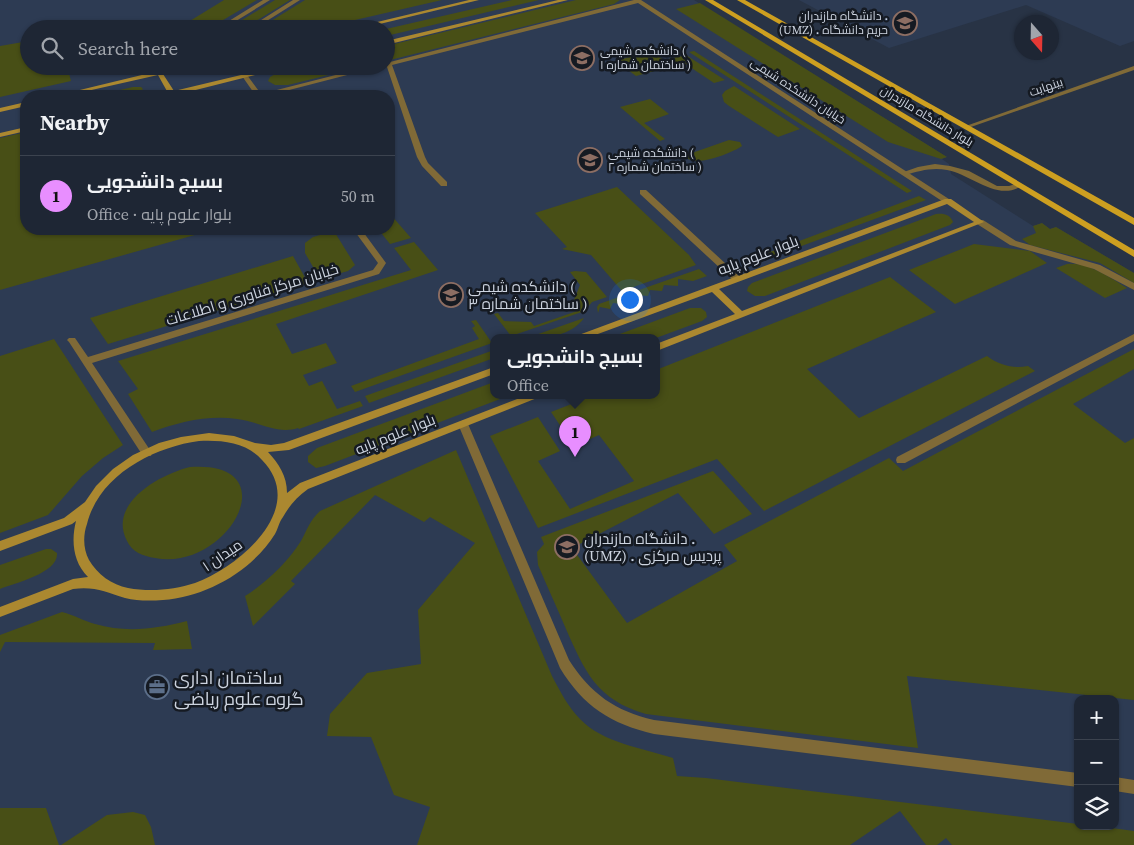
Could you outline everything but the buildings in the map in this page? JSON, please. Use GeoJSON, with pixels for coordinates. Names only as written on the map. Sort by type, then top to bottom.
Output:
{"type":"FeatureCollection","features":[{"type":"Feature","properties":{"kind":"main road"},"geometry":{"type":"LineString","coordinates":[[390,20],[476,0]]}},
{"type":"Feature","properties":{"kind":"main road"},"geometry":{"type":"LineString","coordinates":[[395,41],[565,0]]}},
{"type":"Feature","properties":{"kind":"main road","name":"بلوار دانشگاه مازندران"},"geometry":{"type":"LineString","coordinates":[[708,0],[1134,254]]}},
{"type":"Feature","properties":{"kind":"main road","name":"بلوار دانشگاه مازندران"},"geometry":{"type":"LineString","coordinates":[[740,0],[1134,222]]}},
{"type":"Feature","properties":{"kind":"main road"},"geometry":{"type":"LineString","coordinates":[[81,90],[140,75]]}},
{"type":"Feature","properties":{"kind":"main road"},"geometry":{"type":"LineString","coordinates":[[162,75],[170,90]]}},
{"type":"Feature","properties":{"kind":"main road"},"geometry":{"type":"LineString","coordinates":[[188,90],[249,75]]}},
{"type":"Feature","properties":{"kind":"main road"},"geometry":{"type":"LineString","coordinates":[[0,110],[20,105]]}},
{"type":"Feature","properties":{"kind":"main road"},"geometry":{"type":"LineString","coordinates":[[0,135],[20,130]]}},
{"type":"Feature","properties":{"kind":"main road"},"geometry":{"type":"LineString","coordinates":[[948,201],[980,222]]}},
{"type":"Feature","properties":{"kind":"main road","name":"بلوار علوم پایه"},"geometry":{"type":"LineString","coordinates":[[590,334],[948,201]]}},
{"type":"Feature","properties":{"kind":"main road"},"geometry":{"type":"LineString","coordinates":[[660,346],[980,222]]}},
{"type":"Feature","properties":{"kind":"main road"},"geometry":{"type":"LineString","coordinates":[[713,288],[741,315]]}},
{"type":"Feature","properties":{"kind":"main road","name":"بلوار علوم پایه"},"geometry":{"type":"LineString","coordinates":[[245,443],[272,449],[284,448],[490,371]]}},
{"type":"Feature","properties":{"kind":"main road","name":"بلوار علوم پایه"},"geometry":{"type":"LineString","coordinates":[[278,515],[292,495],[300,489],[526,399]]}},
{"type":"Feature","properties":{"kind":"main road","name":"میدان ۱"},"geometry":{"type":"LineString","coordinates":[[199,438],[228,438],[245,443],[267,456],[279,475],[282,490],[278,515],[269,533],[256,550],[228,572],[206,584],[182,592],[135,595],[106,585],[92,575],[82,561],[79,528],[90,502],[110,477],[147,453],[172,443],[199,438]]}},
{"type":"Feature","properties":{"kind":"main road"},"geometry":{"type":"LineString","coordinates":[[0,546],[68,521],[90,502]]}},
{"type":"Feature","properties":{"kind":"main road"},"geometry":{"type":"LineString","coordinates":[[0,612],[73,584],[85,582],[106,585]]}},
{"type":"Feature","properties":{"kind":"street"},"geometry":{"type":"LineString","coordinates":[[234,20],[267,0]]}},
{"type":"Feature","properties":{"kind":"street"},"geometry":{"type":"LineString","coordinates":[[265,20],[297,0]]}},
{"type":"Feature","properties":{"kind":"street"},"geometry":{"type":"LineString","coordinates":[[395,62],[638,1]]}},
{"type":"Feature","properties":{"kind":"street","name":"خیابان دانشکده شیمی"},"geometry":{"type":"LineString","coordinates":[[638,1],[948,201]]}},
{"type":"Feature","properties":{"kind":"street","name":"بینهایت"},"geometry":{"type":"LineString","coordinates":[[966,127],[1134,68]]}},
{"type":"Feature","properties":{"kind":"street"},"geometry":{"type":"LineString","coordinates":[[283,90],[343,75]]}},
{"type":"Feature","properties":{"kind":"street"},"geometry":{"type":"LineString","coordinates":[[392,75],[421,157],[444,184]]}},
{"type":"Feature","properties":{"kind":"street"},"geometry":{"type":"LineString","coordinates":[[245,76],[255,90]]}},
{"type":"Feature","properties":{"kind":"street"},"geometry":{"type":"LineString","coordinates":[[905,173],[926,166],[935,166],[968,174],[998,189],[1007,189],[1019,185]]}},
{"type":"Feature","properties":{"kind":"street"},"geometry":{"type":"LineString","coordinates":[[643,192],[737,279]]}},
{"type":"Feature","properties":{"kind":"street"},"geometry":{"type":"LineString","coordinates":[[980,222],[1013,243],[1097,267],[1134,287]]}},
{"type":"Feature","properties":{"kind":"street","name":"خیابان مرکز فناوری و اطلاعات"},"geometry":{"type":"LineString","coordinates":[[87,361],[371,274],[379,269],[382,263],[361,235]]}},
{"type":"Feature","properties":{"kind":"street"},"geometry":{"type":"LineString","coordinates":[[901,460],[1134,337]]}},
{"type":"Feature","properties":{"kind":"street"},"geometry":{"type":"LineString","coordinates":[[72,340],[147,453]]}},
{"type":"Feature","properties":{"kind":"street"},"geometry":{"type":"LineString","coordinates":[[463,424],[564,664],[585,693],[605,709],[628,720],[654,727],[1074,780]]}},
{"type":"Feature","properties":{"kind":"street"},"geometry":{"type":"LineString","coordinates":[[1119,785],[1134,787]]}},
{"type":"Feature","properties":{"kind":"shaded area","name":"دانشگاه مازندران . (UMZ) . پردیس مرکزی"},"geometry":{"type":"Polygon","coordinates":[[[0,0],[694,0],[947,157],[942,159],[949,164],[951,174],[1033,226],[1042,223],[1050,229],[1056,227],[1134,273],[1134,845],[0,845],[0,0]]]}},
{"type":"Feature","properties":{"kind":"shaded area","name":"دانشگاه مازندران . (UMZ) . حریم دانشگاه"},"geometry":{"type":"Polygon","coordinates":[[[799,0],[1134,0],[1134,41],[1120,46],[1059,19],[1059,15],[1049,15],[1026,5],[889,48],[799,0]]]}},
{"type":"Feature","properties":{"kind":"green space"},"geometry":{"type":"Polygon","coordinates":[[[224,0],[257,0],[223,20],[191,20],[224,0]]]}},
{"type":"Feature","properties":{"kind":"green space"},"geometry":{"type":"Polygon","coordinates":[[[275,0],[290,0],[258,20],[242,20],[275,0]]]}},
{"type":"Feature","properties":{"kind":"green space"},"geometry":{"type":"Polygon","coordinates":[[[305,0],[442,0],[355,20],[273,20],[305,0]]]}},
{"type":"Feature","properties":{"kind":"green space"},"geometry":{"type":"Polygon","coordinates":[[[512,0],[539,0],[395,34],[395,27],[512,0]]]}},
{"type":"Feature","properties":{"kind":"green space"},"geometry":{"type":"Polygon","coordinates":[[[576,0],[620,0],[614,4],[395,59],[395,44],[576,0]]]}},
{"type":"Feature","properties":{"kind":"green space"},"geometry":{"type":"Polygon","coordinates":[[[700,3],[947,157],[941,159],[888,142],[676,9],[700,3]]]}},
{"type":"Feature","properties":{"kind":"green space"},"geometry":{"type":"Polygon","coordinates":[[[20,43],[20,75],[69,75],[71,81],[31,90],[20,90],[20,92],[0,97],[0,46],[20,43]]]}},
{"type":"Feature","properties":{"kind":"green space"},"geometry":{"type":"Polygon","coordinates":[[[650,51],[664,60],[686,55],[725,80],[714,83],[684,63],[636,76],[616,61],[650,51]]]}},
{"type":"Feature","properties":{"kind":"green space"},"geometry":{"type":"Polygon","coordinates":[[[694,51],[912,191],[907,193],[689,52],[694,51]]]}},
{"type":"Feature","properties":{"kind":"green space"},"geometry":{"type":"Polygon","coordinates":[[[274,75],[329,75],[288,85],[275,85],[268,81],[274,75]]]}},
{"type":"Feature","properties":{"kind":"green space"},"geometry":{"type":"Polygon","coordinates":[[[734,86],[800,129],[778,137],[729,106],[724,102],[722,95],[734,86]]]}},
{"type":"Feature","properties":{"kind":"green space"},"geometry":{"type":"Polygon","coordinates":[[[133,87],[141,87],[143,89],[141,90],[120,90],[133,87]]]}},
{"type":"Feature","properties":{"kind":"green space"},"geometry":{"type":"Polygon","coordinates":[[[650,99],[669,114],[644,123],[665,139],[660,141],[620,107],[650,99]]]}},
{"type":"Feature","properties":{"kind":"green space"},"geometry":{"type":"Polygon","coordinates":[[[20,133],[20,235],[195,235],[0,290],[0,138],[20,133]]]}},
{"type":"Feature","properties":{"kind":"green space"},"geometry":{"type":"Polygon","coordinates":[[[729,140],[740,142],[742,146],[731,152],[706,160],[698,161],[687,158],[689,154],[729,140]]]}},
{"type":"Feature","properties":{"kind":"green space"},"geometry":{"type":"Polygon","coordinates":[[[617,187],[689,255],[696,265],[622,291],[591,255],[562,249],[567,247],[535,213],[617,187]]]}},
{"type":"Feature","properties":{"kind":"green space"},"geometry":{"type":"Polygon","coordinates":[[[919,196],[926,200],[761,261],[743,262],[919,196]]]}},
{"type":"Feature","properties":{"kind":"green space"},"geometry":{"type":"Polygon","coordinates":[[[936,214],[946,215],[953,222],[950,225],[765,296],[755,296],[747,291],[752,283],[936,214]]]}},
{"type":"Feature","properties":{"kind":"green space"},"geometry":{"type":"Polygon","coordinates":[[[395,220],[411,238],[390,244],[383,235],[395,235],[395,220]]]}},
{"type":"Feature","properties":{"kind":"green space"},"geometry":{"type":"Polygon","coordinates":[[[1042,223],[1050,229],[1056,227],[1134,273],[1134,283],[1100,263],[1030,245],[1022,239],[1036,233],[1033,226],[1042,223]]]}},
{"type":"Feature","properties":{"kind":"green space"},"geometry":{"type":"Polygon","coordinates":[[[336,235],[355,265],[348,271],[320,279],[305,253],[305,243],[313,237],[336,235]]]}},
{"type":"Feature","properties":{"kind":"green space"},"geometry":{"type":"Polygon","coordinates":[[[414,242],[438,270],[276,324],[292,354],[326,343],[337,363],[303,375],[309,386],[322,381],[337,409],[360,401],[363,406],[299,429],[275,429],[245,420],[215,418],[183,422],[152,432],[128,394],[138,389],[118,361],[411,270],[394,248],[414,242]]]}},
{"type":"Feature","properties":{"kind":"green space"},"geometry":{"type":"Polygon","coordinates":[[[974,244],[1030,251],[1047,263],[955,304],[909,270],[974,244]]]}},
{"type":"Feature","properties":{"kind":"green space"},"geometry":{"type":"Polygon","coordinates":[[[293,256],[308,283],[108,344],[90,318],[293,256]]]}},
{"type":"Feature","properties":{"kind":"green space"},"geometry":{"type":"Polygon","coordinates":[[[1067,264],[1083,265],[1106,275],[1127,288],[1105,298],[1056,268],[1067,264]]]}},
{"type":"Feature","properties":{"kind":"green space"},"geometry":{"type":"Polygon","coordinates":[[[699,269],[707,276],[693,281],[678,279],[678,286],[664,285],[662,291],[650,290],[648,296],[637,295],[635,301],[623,299],[622,304],[613,303],[610,309],[600,307],[598,313],[597,307],[599,304],[699,269]]]}},
{"type":"Feature","properties":{"kind":"green space"},"geometry":{"type":"Polygon","coordinates":[[[570,272],[586,272],[607,297],[592,302],[582,312],[517,334],[509,334],[494,314],[498,313],[504,321],[531,322],[534,326],[580,310],[574,300],[580,285],[570,272]]]}},
{"type":"Feature","properties":{"kind":"green space"},"geometry":{"type":"Polygon","coordinates":[[[890,277],[936,312],[807,369],[859,418],[987,356],[1006,366],[1028,366],[1035,371],[764,511],[717,459],[538,528],[490,436],[538,417],[560,451],[538,461],[570,509],[634,481],[599,435],[574,446],[551,412],[584,399],[660,399],[660,368],[890,277]]]}},
{"type":"Feature","properties":{"kind":"green space"},"geometry":{"type":"Polygon","coordinates":[[[690,308],[701,308],[706,312],[707,317],[702,321],[660,337],[660,334],[620,334],[690,308]]]}},
{"type":"Feature","properties":{"kind":"green space"},"geometry":{"type":"Polygon","coordinates":[[[584,318],[573,329],[561,334],[538,334],[584,318]]]}},
{"type":"Feature","properties":{"kind":"green space"},"geometry":{"type":"Polygon","coordinates":[[[476,320],[490,340],[490,344],[355,392],[351,386],[479,339],[472,328],[475,326],[471,321],[476,320]]]}},
{"type":"Feature","properties":{"kind":"green space"},"geometry":{"type":"Polygon","coordinates":[[[54,339],[123,445],[103,458],[82,476],[48,515],[0,533],[0,356],[54,339]]]}},
{"type":"Feature","properties":{"kind":"green space"},"geometry":{"type":"Polygon","coordinates":[[[1134,349],[1134,369],[1073,404],[1125,443],[1134,438],[1134,700],[1119,698],[1119,695],[1087,695],[907,676],[918,748],[646,714],[616,701],[604,692],[587,671],[538,565],[537,552],[544,544],[541,537],[713,471],[752,514],[714,534],[678,493],[572,548],[627,623],[737,561],[724,545],[889,458],[903,471],[1134,349]]]}},
{"type":"Feature","properties":{"kind":"green space"},"geometry":{"type":"Polygon","coordinates":[[[490,351],[490,359],[369,403],[365,396],[490,351]]]}},
{"type":"Feature","properties":{"kind":"green space"},"geometry":{"type":"Polygon","coordinates":[[[490,383],[490,399],[500,399],[316,468],[308,462],[308,456],[317,448],[490,383]]]}},
{"type":"Feature","properties":{"kind":"green space"},"geometry":{"type":"Polygon","coordinates":[[[456,450],[552,676],[564,699],[580,719],[600,734],[624,744],[673,758],[677,776],[1074,824],[1074,830],[1119,829],[1134,831],[1134,845],[952,845],[946,838],[937,845],[926,845],[900,811],[850,845],[417,845],[430,807],[394,795],[371,737],[327,736],[330,714],[367,673],[421,664],[418,610],[475,543],[430,517],[424,522],[375,495],[291,581],[295,584],[253,626],[245,596],[261,585],[283,564],[301,541],[311,522],[320,511],[456,450]]]}},
{"type":"Feature","properties":{"kind":"green space"},"geometry":{"type":"Polygon","coordinates":[[[190,467],[220,469],[237,480],[242,496],[237,515],[225,534],[205,549],[182,558],[155,558],[135,551],[127,541],[123,527],[124,514],[130,503],[152,483],[190,467]]]}},
{"type":"Feature","properties":{"kind":"green space"},"geometry":{"type":"Polygon","coordinates":[[[51,549],[57,553],[56,560],[51,566],[44,572],[0,589],[0,565],[51,549]]]}},
{"type":"Feature","properties":{"kind":"green space"},"geometry":{"type":"Polygon","coordinates":[[[62,612],[107,627],[130,629],[152,628],[187,621],[192,649],[153,650],[155,643],[5,642],[0,652],[0,635],[62,612]]]}},
{"type":"Feature","properties":{"kind":"green space"},"geometry":{"type":"Polygon","coordinates":[[[0,808],[46,808],[59,845],[0,845],[0,808]]]}},
{"type":"Feature","properties":{"kind":"green space"},"geometry":{"type":"Polygon","coordinates":[[[133,812],[145,815],[151,827],[155,845],[61,845],[107,815],[133,812]]]}},
{"type":"Feature","properties":{"kind":"place","name":"دانشگاه مازندران . (UMZ) . حریم دانشگاه"},"geometry":{"type":"Point","coordinates":[905,23]}},
{"type":"Feature","properties":{"kind":"place","name":"دانشکده شیمی ( ساختمان شماره ۱ )"},"geometry":{"type":"Point","coordinates":[582,58]}},
{"type":"Feature","properties":{"kind":"place","name":"دانشکده شیمی ( ساختمان شماره ۲ )"},"geometry":{"type":"Point","coordinates":[590,160]}},
{"type":"Feature","properties":{"kind":"place","name":"دانشکده شیمی ( ساختمان شماره ۳ )"},"geometry":{"type":"Point","coordinates":[451,295]}},
{"type":"Feature","properties":{"kind":"place","name":"بسیج دانشجویی"},"geometry":{"type":"Point","coordinates":[575,457]}},
{"type":"Feature","properties":{"kind":"place","name":"دانشگاه مازندران . (UMZ) . پردیس مرکزی"},"geometry":{"type":"Point","coordinates":[567,547]}},
{"type":"Feature","properties":{"kind":"place","name":"ساختمان اداری گروه علوم ریاضی"},"geometry":{"type":"Point","coordinates":[157,687]}}]}
